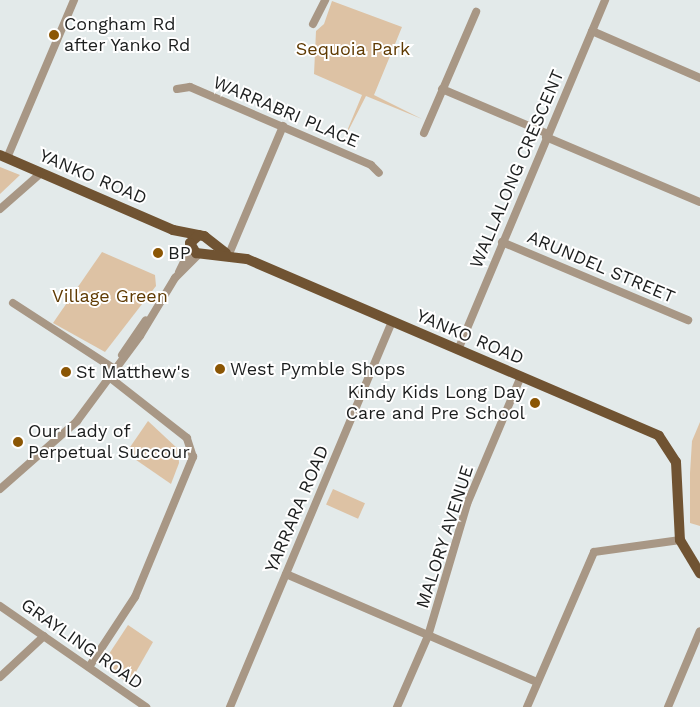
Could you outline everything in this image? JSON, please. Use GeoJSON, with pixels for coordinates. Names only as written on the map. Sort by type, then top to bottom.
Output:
{"type":"FeatureCollection","features":[{"type":"Feature","properties":{"kind":"main road","name":"YANKO ROAD"},"geometry":{"type":"LineString","coordinates":[[4,157],[173,230],[204,238],[227,254],[521,376],[659,436],[672,452],[679,475],[680,540]]}},
{"type":"Feature","properties":{"kind":"main road","name":"YANKO ROAD"},"geometry":{"type":"LineString","coordinates":[[173,230],[201,253],[227,254]]}},
{"type":"Feature","properties":{"kind":"main road"},"geometry":{"type":"LineString","coordinates":[[191,246],[204,238]]}},
{"type":"Feature","properties":{"kind":"main road"},"geometry":{"type":"LineString","coordinates":[[201,253],[204,238]]}},
{"type":"Feature","properties":{"kind":"main road"},"geometry":{"type":"LineString","coordinates":[[680,540],[700,573]]}},
{"type":"Feature","properties":{"kind":"street"},"geometry":{"type":"LineString","coordinates":[[4,157],[74,0]]}},
{"type":"Feature","properties":{"kind":"street"},"geometry":{"type":"LineString","coordinates":[[313,24],[325,0]]}},
{"type":"Feature","properties":{"kind":"street","name":"WALLALONG CRESCENT"},"geometry":{"type":"LineString","coordinates":[[458,350],[605,0]]}},
{"type":"Feature","properties":{"kind":"street"},"geometry":{"type":"LineString","coordinates":[[424,133],[476,12]]}},
{"type":"Feature","properties":{"kind":"street"},"geometry":{"type":"LineString","coordinates":[[592,31],[700,78]]}},
{"type":"Feature","properties":{"kind":"street","name":"WARRABRI PLACE"},"geometry":{"type":"LineString","coordinates":[[177,89],[190,87],[371,165],[379,172]]}},
{"type":"Feature","properties":{"kind":"street"},"geometry":{"type":"LineString","coordinates":[[442,89],[700,202]]}},
{"type":"Feature","properties":{"kind":"street"},"geometry":{"type":"LineString","coordinates":[[227,254],[282,126]]}},
{"type":"Feature","properties":{"kind":"street"},"geometry":{"type":"LineString","coordinates":[[0,209],[41,173]]}},
{"type":"Feature","properties":{"kind":"street","name":"ARUNDEL STREET"},"geometry":{"type":"LineString","coordinates":[[502,242],[688,320]]}},
{"type":"Feature","properties":{"kind":"street"},"geometry":{"type":"LineString","coordinates":[[0,489],[77,421],[122,357],[140,336],[150,315],[178,274],[191,246]]}},
{"type":"Feature","properties":{"kind":"street"},"geometry":{"type":"LineString","coordinates":[[178,274],[201,253]]}},
{"type":"Feature","properties":{"kind":"street"},"geometry":{"type":"LineString","coordinates":[[13,303],[114,368]]}},
{"type":"Feature","properties":{"kind":"street","name":"YARRARA ROAD"},"geometry":{"type":"LineString","coordinates":[[230,707],[392,322]]}},
{"type":"Feature","properties":{"kind":"street"},"geometry":{"type":"LineString","coordinates":[[89,667],[135,597],[193,457],[187,438],[108,376]]}},
{"type":"Feature","properties":{"kind":"street","name":"MALORY AVENUE"},"geometry":{"type":"LineString","coordinates":[[397,707],[428,636],[467,504],[521,376]]}},
{"type":"Feature","properties":{"kind":"street"},"geometry":{"type":"LineString","coordinates":[[527,707],[594,552],[680,540]]}},
{"type":"Feature","properties":{"kind":"street"},"geometry":{"type":"LineString","coordinates":[[286,574],[537,682]]}},
{"type":"Feature","properties":{"kind":"street","name":"GRAYLING ROAD"},"geometry":{"type":"LineString","coordinates":[[0,606],[146,707]]}},
{"type":"Feature","properties":{"kind":"street"},"geometry":{"type":"LineString","coordinates":[[668,707],[700,631]]}},
{"type":"Feature","properties":{"kind":"street"},"geometry":{"type":"LineString","coordinates":[[0,677],[44,636]]}},
{"type":"Feature","properties":{"kind":"green space","name":"Sequoia Park"},"geometry":{"type":"Polygon","coordinates":[[[332,1],[402,27],[374,95],[422,119],[366,96],[342,143],[362,95],[314,74],[316,31],[324,24],[332,1]]]}},
{"type":"Feature","properties":{"kind":"green space"},"geometry":{"type":"Polygon","coordinates":[[[0,167],[20,175],[0,194],[0,167]]]}},
{"type":"Feature","properties":{"kind":"green space","name":"Village Green"},"geometry":{"type":"Polygon","coordinates":[[[102,252],[155,275],[156,286],[105,352],[53,323],[102,252]]]}},
{"type":"Feature","properties":{"kind":"green space"},"geometry":{"type":"Polygon","coordinates":[[[148,421],[178,449],[179,463],[171,484],[126,453],[148,421]]]}},
{"type":"Feature","properties":{"kind":"green space"},"geometry":{"type":"Polygon","coordinates":[[[700,422],[700,526],[690,523],[690,473],[692,441],[700,422]]]}},
{"type":"Feature","properties":{"kind":"green space"},"geometry":{"type":"Polygon","coordinates":[[[333,489],[365,503],[358,519],[326,505],[333,489]]]}},
{"type":"Feature","properties":{"kind":"green space"},"geometry":{"type":"Polygon","coordinates":[[[128,625],[153,642],[129,684],[103,663],[128,625]]]}},
{"type":"Feature","properties":{"kind":"place","name":"Congham Rd after Yanko Rd"},"geometry":{"type":"Point","coordinates":[54,35]}},
{"type":"Feature","properties":{"kind":"place","name":"BP"},"geometry":{"type":"Point","coordinates":[158,253]}},
{"type":"Feature","properties":{"kind":"place","name":"West Pymble Shops"},"geometry":{"type":"Point","coordinates":[220,369]}},
{"type":"Feature","properties":{"kind":"place","name":"St Matthew's"},"geometry":{"type":"Point","coordinates":[66,372]}},
{"type":"Feature","properties":{"kind":"place","name":"Kindy Kids Long Day Care and Pre School"},"geometry":{"type":"Point","coordinates":[535,403]}},
{"type":"Feature","properties":{"kind":"place","name":"Our Lady of Perpetual Succour"},"geometry":{"type":"Point","coordinates":[18,442]}}]}
